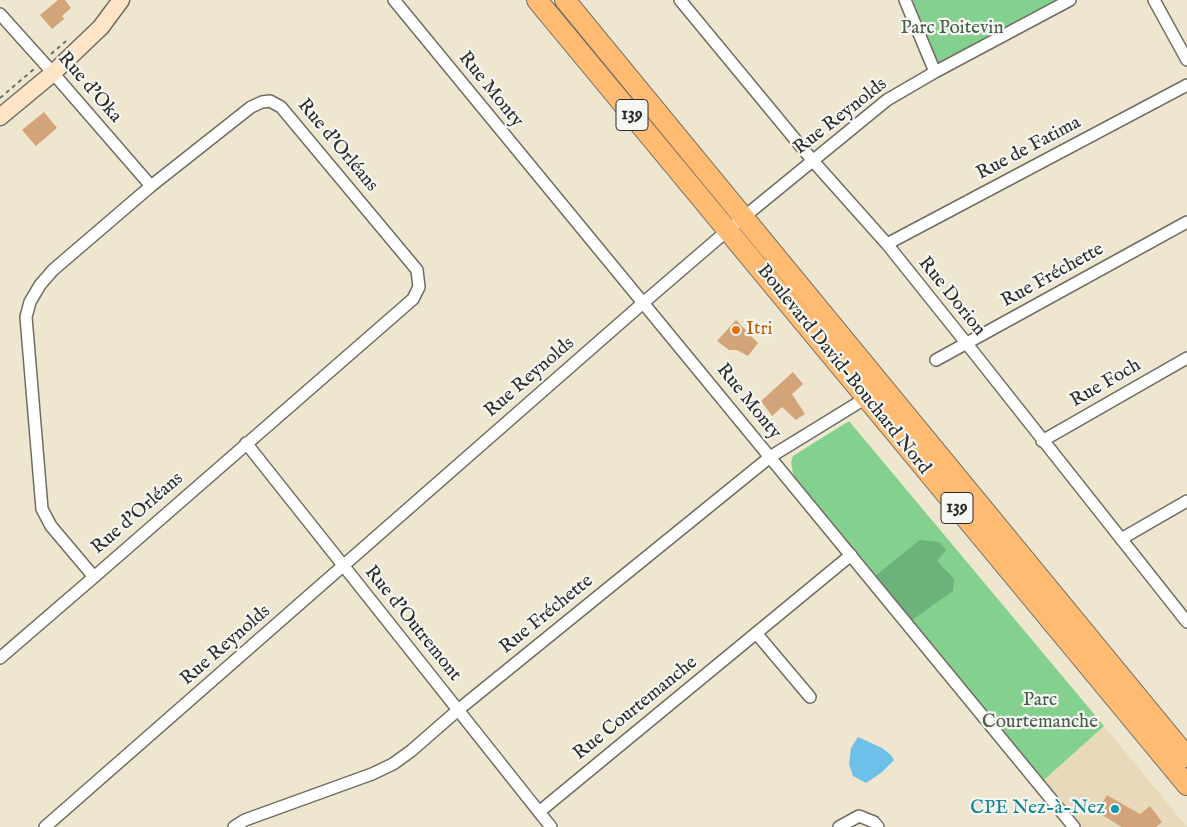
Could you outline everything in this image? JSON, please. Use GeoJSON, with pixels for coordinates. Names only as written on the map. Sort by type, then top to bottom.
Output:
{"type":"FeatureCollection","features":[{"type":"Feature","properties":{"kind":"highway","name":"Boulevard David-Bouchard Nord"},"geometry":{"type":"LineString","coordinates":[[537,0],[736,224],[1187,757]]}},
{"type":"Feature","properties":{"kind":"highway","name":"Boulevard David-Bouchard Nord"},"geometry":{"type":"LineString","coordinates":[[565,0],[866,398],[1187,785]]}},
{"type":"Feature","properties":{"kind":"street"},"geometry":{"type":"LineString","coordinates":[[0,117],[47,67],[101,27],[121,0]]}},
{"type":"Feature","properties":{"kind":"street","name":"Rue Monty"},"geometry":{"type":"LineString","coordinates":[[394,0],[1074,827]]}},
{"type":"Feature","properties":{"kind":"street","name":"Rue Dorion"},"geometry":{"type":"LineString","coordinates":[[680,0],[813,161],[886,244],[1187,622]]}},
{"type":"Feature","properties":{"kind":"street"},"geometry":{"type":"LineString","coordinates":[[905,0],[935,72]]}},
{"type":"Feature","properties":{"kind":"street","name":"Rue Reynolds"},"geometry":{"type":"LineString","coordinates":[[45,827],[344,567],[643,303],[887,100],[935,72],[1070,0]]}},
{"type":"Feature","properties":{"kind":"street"},"geometry":{"type":"LineString","coordinates":[[1154,0],[1187,60]]}},
{"type":"Feature","properties":{"kind":"street","name":"Rue d'Oka"},"geometry":{"type":"LineString","coordinates":[[0,14],[151,186]]}},
{"type":"Feature","properties":{"kind":"street","name":"Rue de Fatima"},"geometry":{"type":"LineString","coordinates":[[886,244],[1187,85]]}},
{"type":"Feature","properties":{"kind":"street","name":"Rue d'Orléans"},"geometry":{"type":"LineString","coordinates":[[0,658],[94,577],[246,443],[413,299],[419,287],[417,270],[281,106],[270,101],[251,107],[151,186],[53,270],[40,285],[30,302],[26,317],[42,509],[51,526],[94,577]]}},
{"type":"Feature","properties":{"kind":"street","name":"Rue Fréchette"},"geometry":{"type":"LineString","coordinates":[[936,360],[1187,222]]}},
{"type":"Feature","properties":{"kind":"street","name":"Rue Foch"},"geometry":{"type":"LineString","coordinates":[[1042,441],[1187,358]]}},
{"type":"Feature","properties":{"kind":"street","name":"Rue Fréchette"},"geometry":{"type":"LineString","coordinates":[[234,827],[245,820],[372,774],[393,764],[770,457],[866,398]]}},
{"type":"Feature","properties":{"kind":"street","name":"Rue d'Outremont"},"geometry":{"type":"LineString","coordinates":[[246,443],[551,827]]}},
{"type":"Feature","properties":{"kind":"street"},"geometry":{"type":"LineString","coordinates":[[1121,539],[1187,501]]}},
{"type":"Feature","properties":{"kind":"street","name":"Rue Courtemanche"},"geometry":{"type":"LineString","coordinates":[[539,812],[851,555]]}},
{"type":"Feature","properties":{"kind":"street"},"geometry":{"type":"LineString","coordinates":[[756,633],[810,697]]}},
{"type":"Feature","properties":{"kind":"street"},"geometry":{"type":"LineString","coordinates":[[839,827],[859,816],[874,822],[878,827]]}},
{"type":"Feature","properties":{"kind":"path"},"geometry":{"type":"LineString","coordinates":[[0,98],[47,67],[69,38]]}},
{"type":"Feature","properties":{"kind":"shaded area"},"geometry":{"type":"Polygon","coordinates":[[[1104,726],[1187,827],[1083,827],[1044,780],[1104,726]]]}},
{"type":"Feature","properties":{"kind":"green space","name":"Parc Poitevin"},"geometry":{"type":"Polygon","coordinates":[[[909,0],[1063,0],[936,72],[909,0]]]}},
{"type":"Feature","properties":{"kind":"green space","name":"Parc Courtemanche"},"geometry":{"type":"Polygon","coordinates":[[[849,421],[1104,726],[1044,780],[800,488],[793,474],[791,462],[793,456],[849,421]]]}},
{"type":"Feature","properties":{"kind":"green space"},"geometry":{"type":"Polygon","coordinates":[[[920,540],[939,542],[946,550],[937,561],[954,579],[953,591],[912,620],[875,576],[920,540]]]}},
{"type":"Feature","properties":{"kind":"water"},"geometry":{"type":"Polygon","coordinates":[[[858,737],[882,748],[894,760],[881,773],[866,783],[853,776],[849,764],[851,748],[858,737]]]}},
{"type":"Feature","properties":{"kind":"building"},"geometry":{"type":"Polygon","coordinates":[[[58,0],[65,0],[71,8],[62,16],[64,19],[52,29],[40,15],[58,0]]]}},
{"type":"Feature","properties":{"kind":"building"},"geometry":{"type":"Polygon","coordinates":[[[44,112],[57,128],[36,146],[22,130],[44,112]]]}},
{"type":"Feature","properties":{"kind":"building","name":"Itri"},"geometry":{"type":"Polygon","coordinates":[[[736,320],[758,343],[748,356],[737,350],[729,350],[717,341],[736,320]]]}},
{"type":"Feature","properties":{"kind":"building"},"geometry":{"type":"Polygon","coordinates":[[[793,372],[803,384],[792,394],[805,414],[796,420],[782,407],[772,416],[761,401],[793,372]]]}},
{"type":"Feature","properties":{"kind":"building","name":"CPE Nez-à-Nez"},"geometry":{"type":"Polygon","coordinates":[[[1107,795],[1140,814],[1150,806],[1162,822],[1156,827],[1122,827],[1097,812],[1107,795]]]}},
{"type":"Feature","properties":{"kind":"place","name":"Itri"},"geometry":{"type":"Point","coordinates":[736,330]}},
{"type":"Feature","properties":{"kind":"place","name":"CPE Nez-à-Nez"},"geometry":{"type":"Point","coordinates":[1115,809]}}]}
